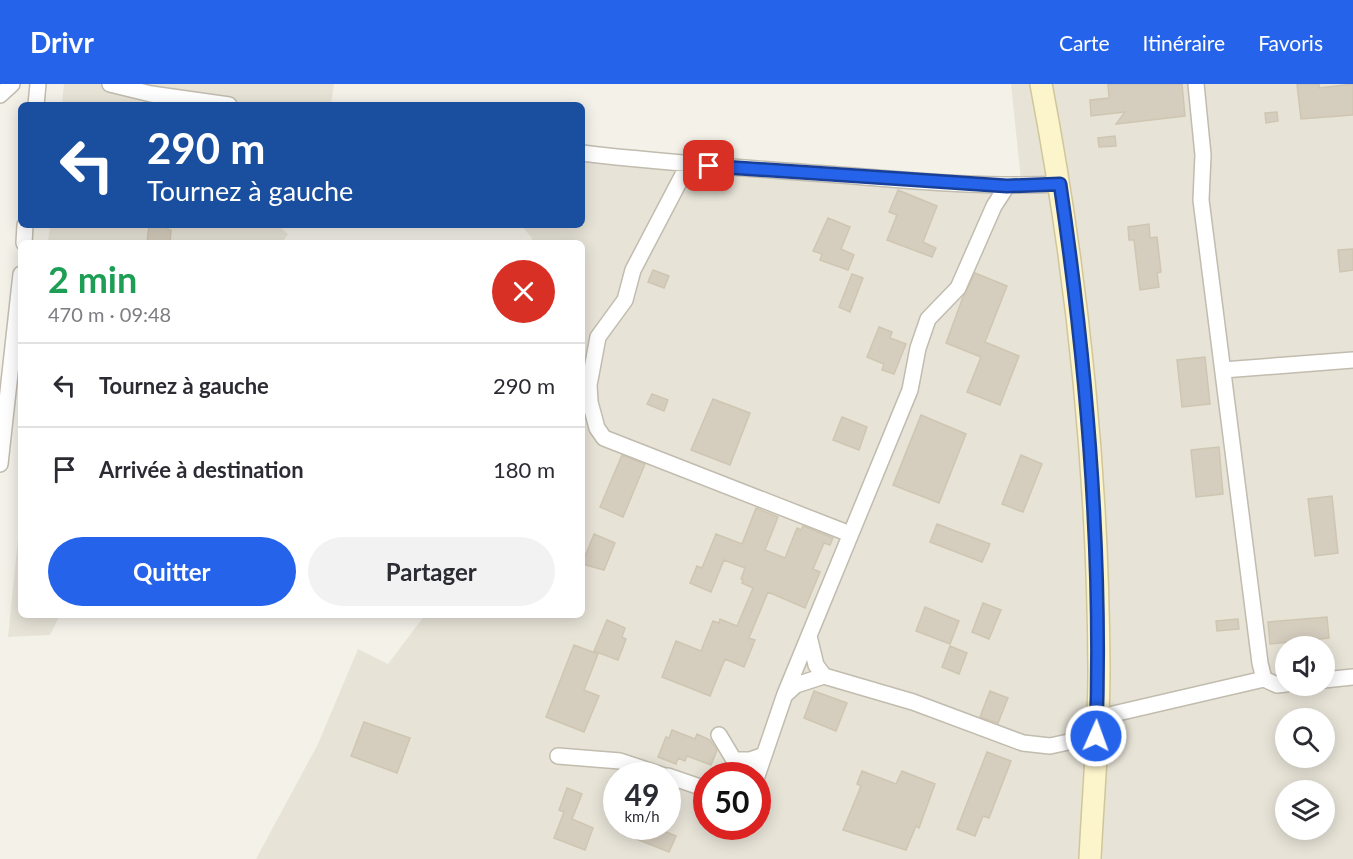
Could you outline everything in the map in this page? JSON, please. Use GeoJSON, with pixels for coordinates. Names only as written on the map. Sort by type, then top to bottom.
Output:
{"type":"FeatureCollection","features":[{"type":"Feature","properties":{"kind":"main road"},"geometry":{"type":"LineString","coordinates":[[1041,84],[1060,184],[1090,426],[1098,598],[1096,727],[1090,859]]}},
{"type":"Feature","properties":{"kind":"street"},"geometry":{"type":"LineString","coordinates":[[0,95],[12,84]]}},
{"type":"Feature","properties":{"kind":"street"},"geometry":{"type":"LineString","coordinates":[[36,102],[38,84]]}},
{"type":"Feature","properties":{"kind":"street"},"geometry":{"type":"LineString","coordinates":[[110,84],[151,94],[208,102]]}},
{"type":"Feature","properties":{"kind":"street"},"geometry":{"type":"LineString","coordinates":[[1196,84],[1203,155],[1201,200],[1260,663],[1264,679]]}},
{"type":"Feature","properties":{"kind":"street"},"geometry":{"type":"LineString","coordinates":[[585,153],[688,165],[1007,186],[1060,184]]}},
{"type":"Feature","properties":{"kind":"street"},"geometry":{"type":"LineString","coordinates":[[688,165],[633,270],[625,300],[598,336],[589,385],[590,402],[597,428],[604,438],[850,534]]}},
{"type":"Feature","properties":{"kind":"street"},"geometry":{"type":"LineString","coordinates":[[761,762],[785,694],[910,390],[918,348],[928,319],[958,288],[994,206],[1007,186]]}},
{"type":"Feature","properties":{"kind":"street"},"geometry":{"type":"LineString","coordinates":[[0,464],[18,301]]}},
{"type":"Feature","properties":{"kind":"street"},"geometry":{"type":"LineString","coordinates":[[1223,370],[1353,360]]}},
{"type":"Feature","properties":{"kind":"street"},"geometry":{"type":"LineString","coordinates":[[809,636],[816,665],[824,676]]}},
{"type":"Feature","properties":{"kind":"street"},"geometry":{"type":"LineString","coordinates":[[785,694],[796,685],[824,676],[913,702],[1023,743],[1050,746],[1096,727],[1264,679],[1275,684]]}},
{"type":"Feature","properties":{"kind":"street"},"geometry":{"type":"LineString","coordinates":[[1335,679],[1353,677]]}},
{"type":"Feature","properties":{"kind":"street"},"geometry":{"type":"LineString","coordinates":[[719,735],[734,760],[750,760],[764,754]]}},
{"type":"Feature","properties":{"kind":"street"},"geometry":{"type":"LineString","coordinates":[[558,756],[623,762]]}},
{"type":"Feature","properties":{"kind":"shaded area"},"geometry":{"type":"Polygon","coordinates":[[[64,84],[334,84],[331,102],[62,102],[64,84]]]}},
{"type":"Feature","properties":{"kind":"shaded area"},"geometry":{"type":"Polygon","coordinates":[[[1011,84],[1353,84],[1353,859],[256,859],[318,744],[358,649],[388,664],[423,618],[585,618],[585,240],[532,240],[524,228],[585,228],[585,158],[1021,180],[1011,84]]]}},
{"type":"Feature","properties":{"kind":"shaded area"},"geometry":{"type":"Polygon","coordinates":[[[50,228],[281,228],[288,234],[284,240],[48,240],[50,228]]]}},
{"type":"Feature","properties":{"kind":"shaded area"},"geometry":{"type":"Polygon","coordinates":[[[18,539],[18,618],[58,618],[50,635],[8,637],[18,539]]]}},
{"type":"Feature","properties":{"kind":"building"},"geometry":{"type":"Polygon","coordinates":[[[1108,84],[1182,84],[1185,116],[1116,124],[1125,112],[1091,116],[1090,100],[1109,98],[1108,84]]]}},
{"type":"Feature","properties":{"kind":"building"},"geometry":{"type":"Polygon","coordinates":[[[1297,84],[1319,84],[1319,88],[1353,84],[1353,115],[1301,119],[1297,84]]]}},
{"type":"Feature","properties":{"kind":"building"},"geometry":{"type":"Polygon","coordinates":[[[1277,112],[1278,121],[1266,123],[1265,113],[1277,112]]]}},
{"type":"Feature","properties":{"kind":"building"},"geometry":{"type":"Polygon","coordinates":[[[1115,136],[1116,146],[1099,147],[1098,138],[1115,136]]]}},
{"type":"Feature","properties":{"kind":"building"},"geometry":{"type":"Polygon","coordinates":[[[898,190],[937,206],[923,242],[936,248],[932,257],[887,240],[897,215],[889,212],[898,190]]]}},
{"type":"Feature","properties":{"kind":"building"},"geometry":{"type":"Polygon","coordinates":[[[828,218],[850,227],[841,249],[854,255],[848,270],[820,260],[822,254],[813,251],[828,218]]]}},
{"type":"Feature","properties":{"kind":"building"},"geometry":{"type":"Polygon","coordinates":[[[1149,224],[1150,238],[1157,237],[1161,272],[1157,273],[1159,287],[1140,290],[1134,240],[1129,240],[1128,227],[1149,224]]]}},
{"type":"Feature","properties":{"kind":"building"},"geometry":{"type":"Polygon","coordinates":[[[149,228],[171,230],[170,240],[147,240],[149,228]]]}},
{"type":"Feature","properties":{"kind":"building"},"geometry":{"type":"Polygon","coordinates":[[[1353,249],[1353,270],[1340,272],[1338,250],[1353,249]]]}},
{"type":"Feature","properties":{"kind":"building"},"geometry":{"type":"Polygon","coordinates":[[[653,270],[669,276],[664,288],[648,282],[653,270]]]}},
{"type":"Feature","properties":{"kind":"building"},"geometry":{"type":"Polygon","coordinates":[[[975,273],[1007,286],[985,342],[1019,356],[1000,405],[967,392],[981,357],[946,343],[963,297],[975,273]]]}},
{"type":"Feature","properties":{"kind":"building"},"geometry":{"type":"Polygon","coordinates":[[[852,274],[863,278],[850,312],[839,307],[852,274]]]}},
{"type":"Feature","properties":{"kind":"building"},"geometry":{"type":"Polygon","coordinates":[[[879,327],[892,332],[890,338],[906,344],[894,374],[882,370],[884,364],[867,357],[879,327]]]}},
{"type":"Feature","properties":{"kind":"building"},"geometry":{"type":"Polygon","coordinates":[[[1205,357],[1210,404],[1182,407],[1177,360],[1205,357]]]}},
{"type":"Feature","properties":{"kind":"building"},"geometry":{"type":"Polygon","coordinates":[[[652,394],[668,400],[664,411],[647,404],[652,394]]]}},
{"type":"Feature","properties":{"kind":"building"},"geometry":{"type":"Polygon","coordinates":[[[713,399],[750,413],[730,465],[691,450],[713,399]]]}},
{"type":"Feature","properties":{"kind":"building"},"geometry":{"type":"Polygon","coordinates":[[[921,415],[966,434],[939,503],[893,485],[921,415]]]}},
{"type":"Feature","properties":{"kind":"building"},"geometry":{"type":"Polygon","coordinates":[[[842,417],[867,427],[859,450],[833,440],[842,417]]]}},
{"type":"Feature","properties":{"kind":"building"},"geometry":{"type":"Polygon","coordinates":[[[1219,447],[1223,494],[1196,497],[1191,450],[1219,447]]]}},
{"type":"Feature","properties":{"kind":"building"},"geometry":{"type":"Polygon","coordinates":[[[622,455],[645,464],[623,517],[600,507],[622,455]]]}},
{"type":"Feature","properties":{"kind":"building"},"geometry":{"type":"Polygon","coordinates":[[[1021,455],[1042,464],[1023,512],[1002,504],[1021,455]]]}},
{"type":"Feature","properties":{"kind":"building"},"geometry":{"type":"Polygon","coordinates":[[[1332,496],[1338,553],[1315,556],[1308,499],[1332,496]]]}},
{"type":"Feature","properties":{"kind":"building"},"geometry":{"type":"Polygon","coordinates":[[[756,508],[778,517],[765,550],[785,558],[797,528],[801,530],[803,526],[833,538],[830,545],[824,543],[813,569],[820,572],[805,608],[768,592],[749,638],[755,640],[744,667],[725,659],[710,696],[662,677],[676,641],[701,651],[713,621],[719,623],[720,619],[737,626],[753,588],[742,583],[745,568],[724,560],[711,592],[690,583],[697,566],[702,568],[716,534],[742,544],[756,508]]]}},
{"type":"Feature","properties":{"kind":"building"},"geometry":{"type":"Polygon","coordinates":[[[937,524],[990,544],[982,562],[930,542],[937,524]]]}},
{"type":"Feature","properties":{"kind":"building"},"geometry":{"type":"Polygon","coordinates":[[[594,534],[615,543],[604,570],[585,565],[585,556],[594,534]]]}},
{"type":"Feature","properties":{"kind":"building"},"geometry":{"type":"Polygon","coordinates":[[[983,603],[1001,610],[989,639],[972,632],[983,603]]]}},
{"type":"Feature","properties":{"kind":"building"},"geometry":{"type":"Polygon","coordinates":[[[925,607],[959,621],[950,644],[916,631],[925,607]]]}},
{"type":"Feature","properties":{"kind":"building"},"geometry":{"type":"Polygon","coordinates":[[[1327,617],[1329,636],[1275,636],[1275,643],[1270,644],[1268,622],[1327,617]]]}},
{"type":"Feature","properties":{"kind":"building"},"geometry":{"type":"Polygon","coordinates":[[[1238,619],[1239,629],[1217,631],[1216,621],[1238,619]]]}},
{"type":"Feature","properties":{"kind":"building"},"geometry":{"type":"Polygon","coordinates":[[[607,620],[625,628],[622,637],[626,639],[618,660],[594,651],[607,620]]]}},
{"type":"Feature","properties":{"kind":"building"},"geometry":{"type":"Polygon","coordinates":[[[574,645],[598,654],[584,690],[599,696],[584,732],[546,717],[574,645]]]}},
{"type":"Feature","properties":{"kind":"building"},"geometry":{"type":"Polygon","coordinates":[[[950,646],[967,653],[959,674],[942,667],[950,646]]]}},
{"type":"Feature","properties":{"kind":"building"},"geometry":{"type":"Polygon","coordinates":[[[814,691],[847,703],[836,731],[804,718],[814,691]]]}},
{"type":"Feature","properties":{"kind":"building"},"geometry":{"type":"Polygon","coordinates":[[[990,691],[1008,698],[998,723],[980,717],[990,691]]]}},
{"type":"Feature","properties":{"kind":"building"},"geometry":{"type":"Polygon","coordinates":[[[364,722],[410,738],[397,773],[351,756],[364,722]]]}},
{"type":"Feature","properties":{"kind":"building"},"geometry":{"type":"Polygon","coordinates":[[[672,730],[695,739],[697,734],[710,740],[717,750],[712,762],[703,762],[687,756],[685,761],[678,758],[677,762],[671,762],[658,757],[666,737],[669,738],[672,730]]]}},
{"type":"Feature","properties":{"kind":"building"},"geometry":{"type":"Polygon","coordinates":[[[987,752],[1011,761],[989,818],[983,816],[975,836],[957,829],[987,752]]]}},
{"type":"Feature","properties":{"kind":"building"},"geometry":{"type":"Polygon","coordinates":[[[862,771],[896,784],[902,771],[935,784],[919,828],[916,826],[906,850],[843,830],[861,786],[857,784],[862,771]]]}},
{"type":"Feature","properties":{"kind":"building"},"geometry":{"type":"Polygon","coordinates":[[[567,788],[582,794],[572,819],[593,828],[585,850],[554,838],[564,812],[559,810],[567,788]]]}},
{"type":"Feature","properties":{"kind":"building"},"geometry":{"type":"Polygon","coordinates":[[[639,840],[674,840],[669,852],[639,840]]]}},
{"type":"Feature","properties":{"kind":"route"},"geometry":{"type":"LineString","coordinates":[[709,166],[1007,186],[1060,184],[1082,345],[1090,426],[1098,598],[1099,672],[1096,736]]}}]}
